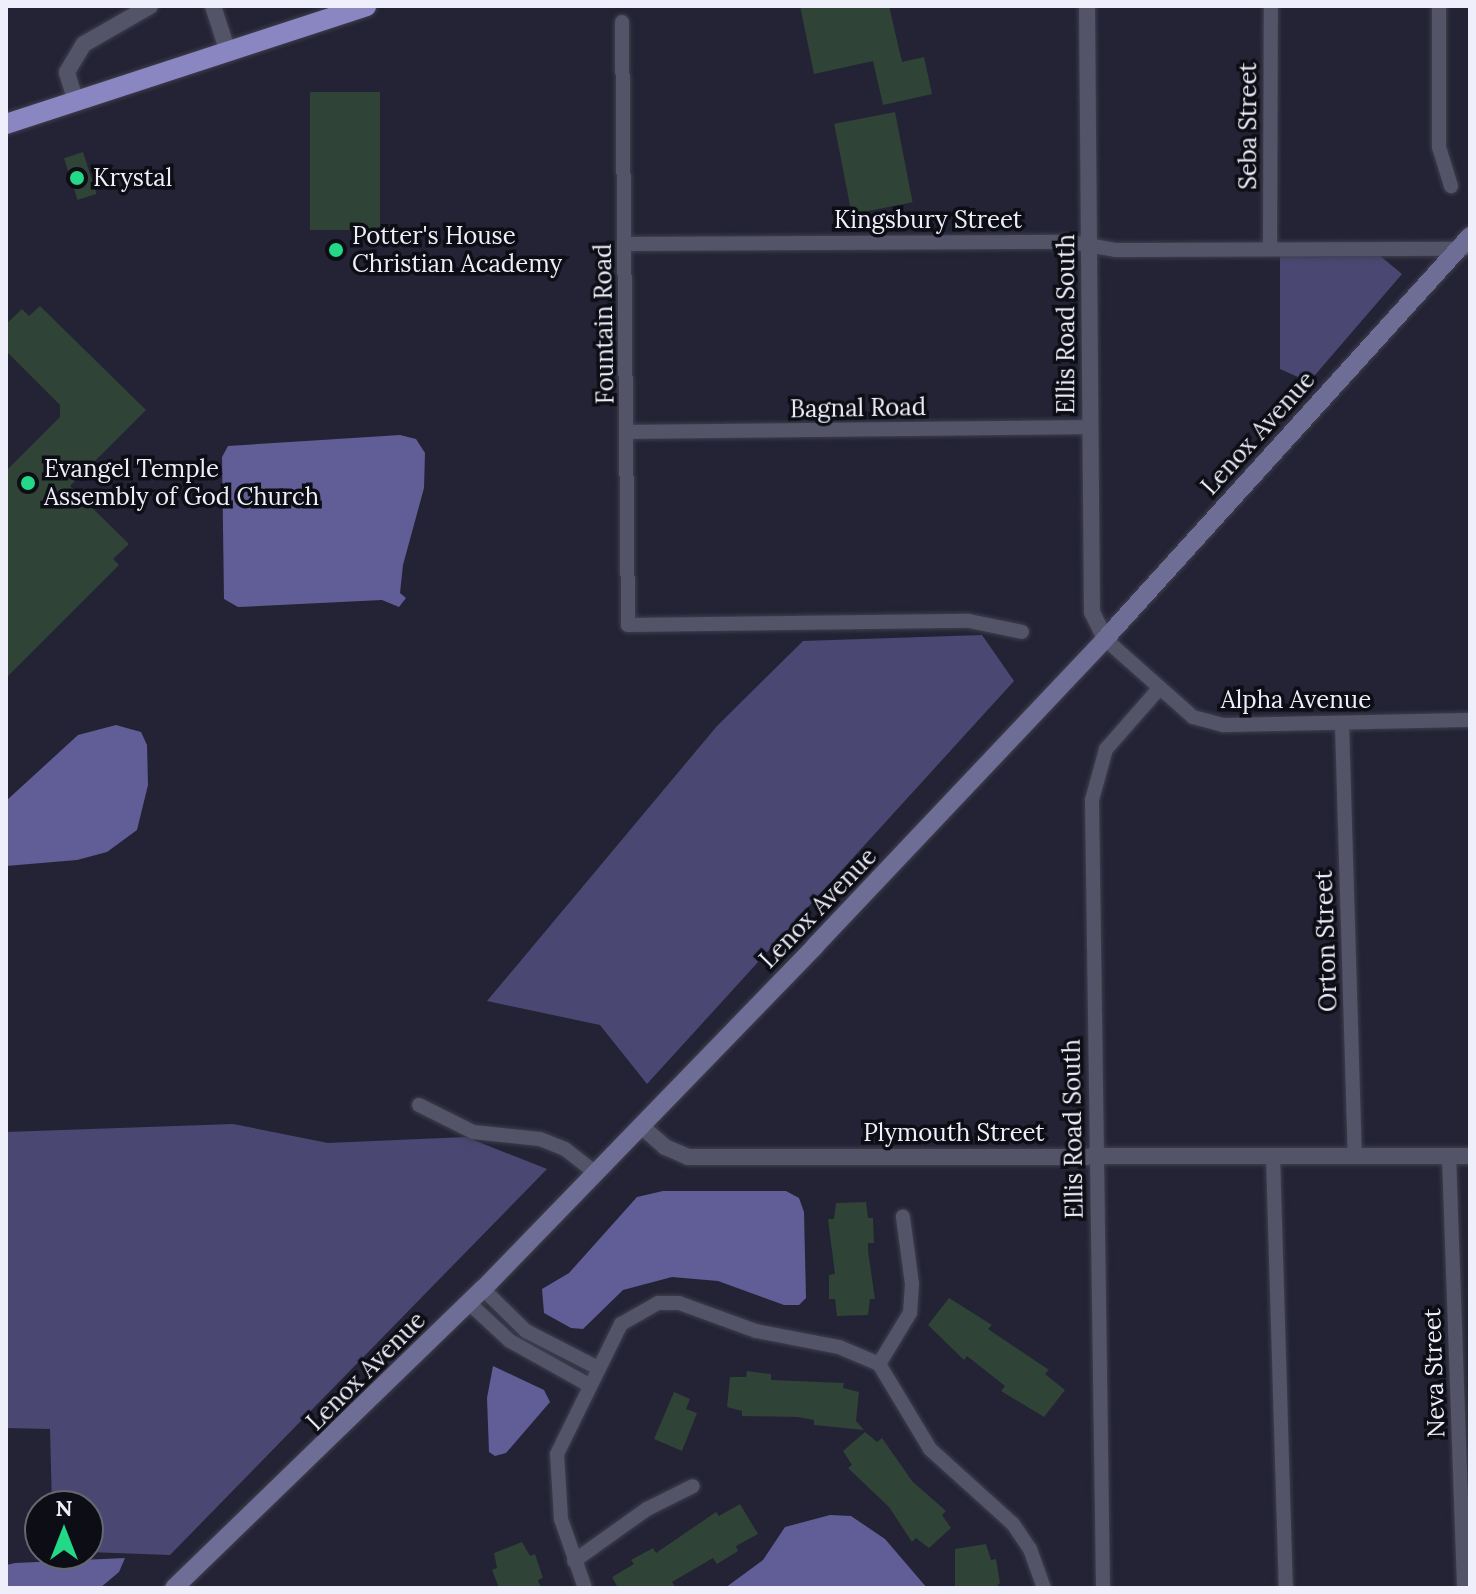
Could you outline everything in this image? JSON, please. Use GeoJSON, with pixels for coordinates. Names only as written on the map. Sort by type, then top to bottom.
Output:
{"type":"FeatureCollection","features":[{"type":"Feature","properties":{"kind":"main road"},"geometry":{"type":"LineString","coordinates":[[6,124],[227,49],[366,6]]}},
{"type":"Feature","properties":{"kind":"main road","name":"Lenox Avenue"},"geometry":{"type":"LineString","coordinates":[[174,1588],[469,1303],[596,1173],[1105,639],[1466,244]]}},
{"type":"Feature","properties":{"kind":"street"},"geometry":{"type":"LineString","coordinates":[[75,99],[67,72],[84,44],[150,6]]}},
{"type":"Feature","properties":{"kind":"street"},"geometry":{"type":"LineString","coordinates":[[213,6],[227,49]]}},
{"type":"Feature","properties":{"kind":"street","name":"Ellis Road South"},"geometry":{"type":"LineString","coordinates":[[1087,6],[1092,612],[1105,639]]}},
{"type":"Feature","properties":{"kind":"street","name":"Seba Street"},"geometry":{"type":"LineString","coordinates":[[1270,247],[1271,6]]}},
{"type":"Feature","properties":{"kind":"street"},"geometry":{"type":"LineString","coordinates":[[1439,6],[1439,147],[1451,186]]}},
{"type":"Feature","properties":{"kind":"street","name":"Fountain Road"},"geometry":{"type":"LineString","coordinates":[[622,22],[628,625],[969,621],[1022,632]]}},
{"type":"Feature","properties":{"kind":"street","name":"Kingsbury Street"},"geometry":{"type":"LineString","coordinates":[[625,244],[1090,243],[1116,250],[1466,244]]}},
{"type":"Feature","properties":{"kind":"street","name":"Bagnal Road"},"geometry":{"type":"LineString","coordinates":[[628,432],[1089,427]]}},
{"type":"Feature","properties":{"kind":"street","name":"Alpha Avenue"},"geometry":{"type":"LineString","coordinates":[[1105,639],[1157,691],[1193,717],[1223,725],[1470,720]]}},
{"type":"Feature","properties":{"kind":"street","name":"Ellis Road South"},"geometry":{"type":"LineString","coordinates":[[1103,1588],[1094,780],[1106,749],[1157,691]]}},
{"type":"Feature","properties":{"kind":"street","name":"Orton Street"},"geometry":{"type":"LineString","coordinates":[[1342,724],[1355,1156]]}},
{"type":"Feature","properties":{"kind":"street"},"geometry":{"type":"LineString","coordinates":[[419,1105],[473,1132],[540,1139],[565,1149],[596,1173]]}},
{"type":"Feature","properties":{"kind":"street","name":"Plymouth Street"},"geometry":{"type":"LineString","coordinates":[[641,1126],[665,1147],[688,1157],[1470,1156]]}},
{"type":"Feature","properties":{"kind":"street"},"geometry":{"type":"LineString","coordinates":[[1273,1156],[1286,1588]]}},
{"type":"Feature","properties":{"kind":"street","name":"Neva Street"},"geometry":{"type":"LineString","coordinates":[[1449,1156],[1464,1588]]}},
{"type":"Feature","properties":{"kind":"street"},"geometry":{"type":"LineString","coordinates":[[879,1364],[910,1313],[903,1217]]}},
{"type":"Feature","properties":{"kind":"street"},"geometry":{"type":"LineString","coordinates":[[483,1289],[526,1331],[598,1368]]}},
{"type":"Feature","properties":{"kind":"street"},"geometry":{"type":"LineString","coordinates":[[469,1303],[510,1341],[589,1385]]}},
{"type":"Feature","properties":{"kind":"street"},"geometry":{"type":"LineString","coordinates":[[585,1588],[561,1519],[557,1454],[589,1385],[624,1322],[638,1311],[669,1303],[767,1334],[839,1347],[879,1364],[930,1449],[1013,1524],[1030,1549],[1044,1588]]}},
{"type":"Feature","properties":{"kind":"street"},"geometry":{"type":"LineString","coordinates":[[574,1561],[647,1509],[693,1486]]}},
{"type":"Feature","properties":{"kind":"shaded area"},"geometry":{"type":"Polygon","coordinates":[[[1280,253],[1379,255],[1402,274],[1309,382],[1280,369],[1280,253]]]}},
{"type":"Feature","properties":{"kind":"shaded area"},"geometry":{"type":"Polygon","coordinates":[[[400,435],[416,439],[425,453],[424,488],[403,565],[400,593],[406,598],[399,607],[382,600],[238,607],[224,599],[222,457],[228,446],[400,435]]]}},
{"type":"Feature","properties":{"kind":"shaded area"},"geometry":{"type":"Polygon","coordinates":[[[982,635],[1014,681],[647,1084],[600,1025],[487,1001],[717,726],[803,641],[982,635]]]}},
{"type":"Feature","properties":{"kind":"shaded area"},"geometry":{"type":"Polygon","coordinates":[[[116,725],[141,732],[147,745],[148,785],[137,830],[107,852],[77,860],[6,866],[6,801],[78,735],[116,725]]]}},
{"type":"Feature","properties":{"kind":"shaded area"},"geometry":{"type":"Polygon","coordinates":[[[233,1124],[328,1143],[466,1137],[547,1169],[170,1555],[104,1553],[104,1490],[52,1490],[50,1429],[6,1428],[6,1132],[233,1124]]]}},
{"type":"Feature","properties":{"kind":"shaded area"},"geometry":{"type":"Polygon","coordinates":[[[663,1191],[786,1191],[799,1198],[804,1212],[806,1298],[799,1305],[784,1305],[718,1281],[672,1277],[623,1290],[583,1329],[571,1328],[544,1313],[542,1289],[569,1273],[637,1197],[663,1191]]]}},
{"type":"Feature","properties":{"kind":"shaded area"},"geometry":{"type":"Polygon","coordinates":[[[493,1366],[544,1390],[550,1402],[506,1453],[495,1456],[489,1452],[487,1398],[493,1366]]]}},
{"type":"Feature","properties":{"kind":"shaded area"},"geometry":{"type":"Polygon","coordinates":[[[830,1515],[851,1516],[885,1539],[927,1588],[725,1588],[763,1560],[785,1527],[830,1515]]]}},
{"type":"Feature","properties":{"kind":"shaded area"},"geometry":{"type":"Polygon","coordinates":[[[125,1558],[119,1572],[100,1588],[6,1588],[6,1565],[24,1563],[24,1570],[104,1570],[104,1559],[125,1558]]]}},
{"type":"Feature","properties":{"kind":"building"},"geometry":{"type":"Polygon","coordinates":[[[800,6],[889,6],[902,62],[924,57],[932,94],[883,105],[873,61],[814,74],[800,6]]]}},
{"type":"Feature","properties":{"kind":"building"},"geometry":{"type":"Polygon","coordinates":[[[310,92],[380,92],[380,230],[310,230],[310,92]]]}},
{"type":"Feature","properties":{"kind":"building"},"geometry":{"type":"Polygon","coordinates":[[[895,112],[913,202],[852,214],[834,124],[895,112]]]}},
{"type":"Feature","properties":{"kind":"building"},"geometry":{"type":"Polygon","coordinates":[[[83,152],[97,194],[78,200],[64,158],[83,152]]]}},
{"type":"Feature","properties":{"kind":"building"},"geometry":{"type":"Polygon","coordinates":[[[40,306],[146,410],[70,486],[129,544],[113,559],[119,565],[6,678],[6,471],[60,417],[60,405],[6,351],[6,324],[22,309],[29,316],[40,306]]]}},
{"type":"Feature","properties":{"kind":"building"},"geometry":{"type":"Polygon","coordinates":[[[866,1202],[868,1218],[873,1218],[874,1243],[868,1243],[868,1251],[875,1299],[870,1299],[868,1315],[837,1316],[835,1299],[829,1299],[829,1275],[835,1274],[828,1219],[834,1219],[836,1203],[866,1202]]]}},
{"type":"Feature","properties":{"kind":"building"},"geometry":{"type":"Polygon","coordinates":[[[949,1298],[992,1325],[988,1329],[1049,1370],[1045,1374],[1065,1390],[1044,1417],[1001,1391],[1005,1386],[967,1356],[964,1360],[928,1325],[949,1298]]]}},
{"type":"Feature","properties":{"kind":"building"},"geometry":{"type":"Polygon","coordinates":[[[747,1371],[771,1374],[771,1380],[844,1383],[843,1388],[859,1392],[856,1421],[864,1430],[814,1425],[814,1420],[798,1417],[742,1416],[742,1411],[727,1407],[730,1377],[746,1377],[747,1371]]]}},
{"type":"Feature","properties":{"kind":"building"},"geometry":{"type":"Polygon","coordinates":[[[674,1392],[690,1399],[686,1409],[697,1413],[682,1451],[654,1439],[674,1392]]]}},
{"type":"Feature","properties":{"kind":"building"},"geometry":{"type":"Polygon","coordinates":[[[865,1432],[877,1442],[882,1438],[912,1481],[946,1511],[942,1515],[951,1528],[929,1548],[916,1538],[912,1542],[889,1507],[848,1468],[852,1465],[843,1451],[865,1432]]]}},
{"type":"Feature","properties":{"kind":"building"},"geometry":{"type":"Polygon","coordinates":[[[740,1504],[758,1534],[736,1546],[738,1551],[717,1564],[713,1558],[672,1582],[676,1588],[618,1588],[612,1577],[634,1564],[631,1560],[653,1548],[656,1553],[716,1512],[719,1516],[740,1504]]]}},
{"type":"Feature","properties":{"kind":"building"},"geometry":{"type":"Polygon","coordinates":[[[522,1542],[530,1556],[535,1554],[543,1578],[538,1580],[541,1588],[499,1588],[492,1570],[497,1568],[494,1553],[522,1542]]]}},
{"type":"Feature","properties":{"kind":"building"},"geometry":{"type":"Polygon","coordinates":[[[986,1544],[991,1560],[996,1559],[1000,1583],[995,1588],[955,1588],[955,1549],[986,1544]]]}},
{"type":"Feature","properties":{"kind":"place","name":"Krystal"},"geometry":{"type":"Point","coordinates":[77,178]}},
{"type":"Feature","properties":{"kind":"place","name":"Potter's House Christian Academy"},"geometry":{"type":"Point","coordinates":[336,250]}},
{"type":"Feature","properties":{"kind":"place","name":"Evangel Temple Assembly of God Church"},"geometry":{"type":"Point","coordinates":[28,483]}}]}
